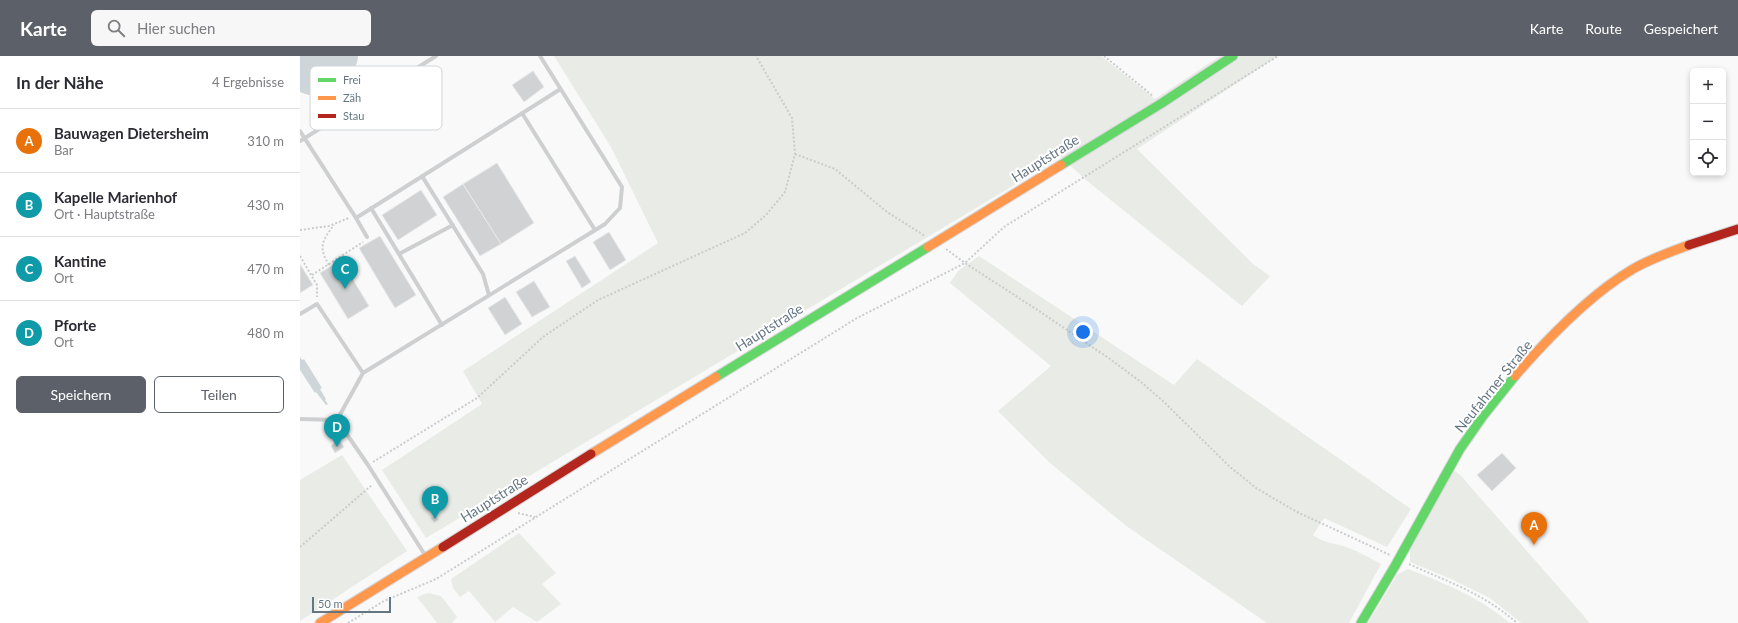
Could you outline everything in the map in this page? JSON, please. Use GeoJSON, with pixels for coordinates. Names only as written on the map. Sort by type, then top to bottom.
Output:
{"type":"FeatureCollection","features":[{"type":"Feature","properties":{"kind":"main road","name":"Hauptstraße"},"geometry":{"type":"LineString","coordinates":[[320,623],[779,338],[1162,103],[1233,56]]}},
{"type":"Feature","properties":{"kind":"main road","name":"Neufahrner Straße"},"geometry":{"type":"LineString","coordinates":[[1361,623],[1399,559],[1450,466],[1473,431],[1512,380],[1555,334],[1598,294],[1634,268],[1668,253],[1738,229]]}},
{"type":"Feature","properties":{"kind":"lane"},"geometry":{"type":"LineString","coordinates":[[420,66],[436,56]]}},
{"type":"Feature","properties":{"kind":"lane"},"geometry":{"type":"LineString","coordinates":[[337,420],[363,374],[605,224],[620,208],[622,187],[540,56]]}},
{"type":"Feature","properties":{"kind":"lane"},"geometry":{"type":"LineString","coordinates":[[355,216],[371,208],[560,90]]}},
{"type":"Feature","properties":{"kind":"lane"},"geometry":{"type":"LineString","coordinates":[[522,113],[595,230]]}},
{"type":"Feature","properties":{"kind":"lane"},"geometry":{"type":"LineString","coordinates":[[302,139],[317,130]]}},
{"type":"Feature","properties":{"kind":"lane"},"geometry":{"type":"LineString","coordinates":[[300,131],[302,139],[355,216],[367,237]]}},
{"type":"Feature","properties":{"kind":"lane"},"geometry":{"type":"LineString","coordinates":[[422,176],[483,274],[489,296]]}},
{"type":"Feature","properties":{"kind":"lane"},"geometry":{"type":"LineString","coordinates":[[371,208],[442,325]]}},
{"type":"Feature","properties":{"kind":"lane"},"geometry":{"type":"LineString","coordinates":[[399,254],[453,225]]}},
{"type":"Feature","properties":{"kind":"lane"},"geometry":{"type":"LineString","coordinates":[[300,314],[316,304],[363,374]]}},
{"type":"Feature","properties":{"kind":"lane"},"geometry":{"type":"LineString","coordinates":[[300,420],[337,420]]}},
{"type":"Feature","properties":{"kind":"lane"},"geometry":{"type":"LineString","coordinates":[[337,420],[378,480],[426,557]]}},
{"type":"Feature","properties":{"kind":"path"},"geometry":{"type":"LineString","coordinates":[[368,465],[477,398],[543,337],[598,300],[745,233],[766,215],[785,192],[795,154],[792,118],[756,56]]}},
{"type":"Feature","properties":{"kind":"path"},"geometry":{"type":"LineString","coordinates":[[1104,56],[1162,103]]}},
{"type":"Feature","properties":{"kind":"path"},"geometry":{"type":"LineString","coordinates":[[348,623],[384,601],[436,579],[857,318],[965,263],[1004,227],[1278,56]]}},
{"type":"Feature","properties":{"kind":"path"},"geometry":{"type":"LineString","coordinates":[[795,154],[835,169],[887,212],[914,230],[937,242],[965,263],[1104,355],[1141,382],[1164,402],[1230,467],[1256,488],[1297,512],[1469,590],[1488,600],[1517,623]]}},
{"type":"Feature","properties":{"kind":"path"},"geometry":{"type":"LineString","coordinates":[[300,230],[335,224],[355,216]]}},
{"type":"Feature","properties":{"kind":"path"},"geometry":{"type":"LineString","coordinates":[[329,265],[324,254],[322,244],[325,236],[335,224]]}},
{"type":"Feature","properties":{"kind":"path"},"geometry":{"type":"LineString","coordinates":[[312,276],[363,243],[367,237]]}},
{"type":"Feature","properties":{"kind":"path"},"geometry":{"type":"LineString","coordinates":[[300,256],[317,285],[316,304]]}},
{"type":"Feature","properties":{"kind":"path"},"geometry":{"type":"LineString","coordinates":[[300,547],[378,480]]}},
{"type":"Feature","properties":{"kind":"shaded area"},"geometry":{"type":"Polygon","coordinates":[[[300,56],[358,56],[356,66],[310,66],[310,95],[300,92],[300,56]]]}},
{"type":"Feature","properties":{"kind":"shaded area"},"geometry":{"type":"Polygon","coordinates":[[[554,56],[1101,56],[1155,99],[1220,56],[1278,56],[1137,149],[1252,263],[1270,276],[1242,306],[1086,180],[1061,157],[426,538],[382,470],[482,404],[463,371],[658,243],[611,147],[554,56]]]}},
{"type":"Feature","properties":{"kind":"shaded area"},"geometry":{"type":"Polygon","coordinates":[[[979,256],[1174,385],[1197,359],[1411,509],[1387,547],[1324,518],[1313,535],[1324,541],[1353,550],[1381,564],[1349,623],[1267,623],[1125,525],[1049,462],[998,411],[1051,366],[950,283],[958,271],[979,256]]]}},
{"type":"Feature","properties":{"kind":"shaded area"},"geometry":{"type":"Polygon","coordinates":[[[300,357],[302,360],[304,359],[322,388],[320,389],[328,404],[326,405],[316,392],[315,393],[300,370],[300,357]]]}},
{"type":"Feature","properties":{"kind":"shaded area"},"geometry":{"type":"Polygon","coordinates":[[[342,455],[407,551],[300,621],[300,480],[342,455]]]}},
{"type":"Feature","properties":{"kind":"shaded area"},"geometry":{"type":"Polygon","coordinates":[[[1454,470],[1462,477],[1590,623],[1521,623],[1490,598],[1451,579],[1410,562],[1410,549],[1423,523],[1454,470]]]}},
{"type":"Feature","properties":{"kind":"shaded area"},"geometry":{"type":"Polygon","coordinates":[[[519,533],[556,573],[542,584],[561,604],[537,622],[513,607],[495,622],[469,591],[460,597],[453,588],[451,579],[519,533]]]}},
{"type":"Feature","properties":{"kind":"shaded area"},"geometry":{"type":"Polygon","coordinates":[[[1408,569],[1474,598],[1510,623],[1368,623],[1397,575],[1408,569]]]}},
{"type":"Feature","properties":{"kind":"shaded area"},"geometry":{"type":"Polygon","coordinates":[[[428,593],[441,596],[457,617],[452,623],[437,623],[417,597],[428,593]]]}},
{"type":"Feature","properties":{"kind":"building"},"geometry":{"type":"Polygon","coordinates":[[[533,71],[544,87],[524,102],[512,85],[533,71]]]}},
{"type":"Feature","properties":{"kind":"building"},"geometry":{"type":"Polygon","coordinates":[[[497,163],[534,223],[501,244],[463,184],[497,163]]]}},
{"type":"Feature","properties":{"kind":"building"},"geometry":{"type":"Polygon","coordinates":[[[463,184],[501,244],[480,256],[443,197],[463,184]]]}},
{"type":"Feature","properties":{"kind":"building"},"geometry":{"type":"Polygon","coordinates":[[[421,190],[437,215],[398,240],[382,215],[421,190]]]}},
{"type":"Feature","properties":{"kind":"building"},"geometry":{"type":"Polygon","coordinates":[[[609,232],[626,260],[610,270],[593,242],[609,232]]]}},
{"type":"Feature","properties":{"kind":"building"},"geometry":{"type":"Polygon","coordinates":[[[380,236],[416,295],[395,308],[359,248],[380,236]]]}},
{"type":"Feature","properties":{"kind":"building"},"geometry":{"type":"Polygon","coordinates":[[[575,256],[591,282],[582,288],[566,261],[575,256]]]}},
{"type":"Feature","properties":{"kind":"building"},"geometry":{"type":"Polygon","coordinates":[[[341,260],[369,306],[348,319],[320,273],[341,260]]]}},
{"type":"Feature","properties":{"kind":"building"},"geometry":{"type":"Polygon","coordinates":[[[300,264],[313,285],[300,293],[300,264]]]}},
{"type":"Feature","properties":{"kind":"building"},"geometry":{"type":"Polygon","coordinates":[[[534,281],[550,307],[532,317],[516,292],[534,281]]]}},
{"type":"Feature","properties":{"kind":"building"},"geometry":{"type":"Polygon","coordinates":[[[505,297],[522,324],[505,335],[488,308],[505,297]]]}},
{"type":"Feature","properties":{"kind":"building"},"geometry":{"type":"Polygon","coordinates":[[[337,441],[340,441],[344,447],[335,453],[331,446],[337,441]]]}},
{"type":"Feature","properties":{"kind":"building"},"geometry":{"type":"Polygon","coordinates":[[[1502,453],[1516,468],[1492,491],[1477,475],[1502,453]]]}},
{"type":"Feature","properties":{"kind":"building"},"geometry":{"type":"Polygon","coordinates":[[[436,515],[439,520],[434,523],[430,518],[436,515]]]}},
{"type":"Feature","properties":{"kind":"traffic: fast"},"geometry":{"type":"LineString","coordinates":[[1061,165],[1162,103],[1233,56]]}},
{"type":"Feature","properties":{"kind":"traffic: fast"},"geometry":{"type":"LineString","coordinates":[[716,377],[928,247]]}},
{"type":"Feature","properties":{"kind":"traffic: fast"},"geometry":{"type":"LineString","coordinates":[[1361,623],[1395,566],[1460,449],[1483,416],[1515,376]]}},
{"type":"Feature","properties":{"kind":"traffic: slow"},"geometry":{"type":"LineString","coordinates":[[928,247],[1061,165]]}},
{"type":"Feature","properties":{"kind":"traffic: slow"},"geometry":{"type":"LineString","coordinates":[[1515,376],[1555,332],[1601,291],[1640,265],[1689,245]]}},
{"type":"Feature","properties":{"kind":"traffic: slow"},"geometry":{"type":"LineString","coordinates":[[591,454],[716,377]]}},
{"type":"Feature","properties":{"kind":"traffic: slow"},"geometry":{"type":"LineString","coordinates":[[320,623],[443,547]]}},
{"type":"Feature","properties":{"kind":"traffic: jam"},"geometry":{"type":"LineString","coordinates":[[1689,245],[1738,229]]}},
{"type":"Feature","properties":{"kind":"traffic: jam"},"geometry":{"type":"LineString","coordinates":[[443,547],[591,454]]}},
{"type":"Feature","properties":{"kind":"place","name":"Kantine"},"geometry":{"type":"Point","coordinates":[345,289]}},
{"type":"Feature","properties":{"kind":"place","name":"Pforte"},"geometry":{"type":"Point","coordinates":[337,447]}},
{"type":"Feature","properties":{"kind":"place","name":"Kapelle Marienhof"},"geometry":{"type":"Point","coordinates":[435,519]}},
{"type":"Feature","properties":{"kind":"place","name":"Bauwagen Dietersheim"},"geometry":{"type":"Point","coordinates":[1534,545]}}]}
